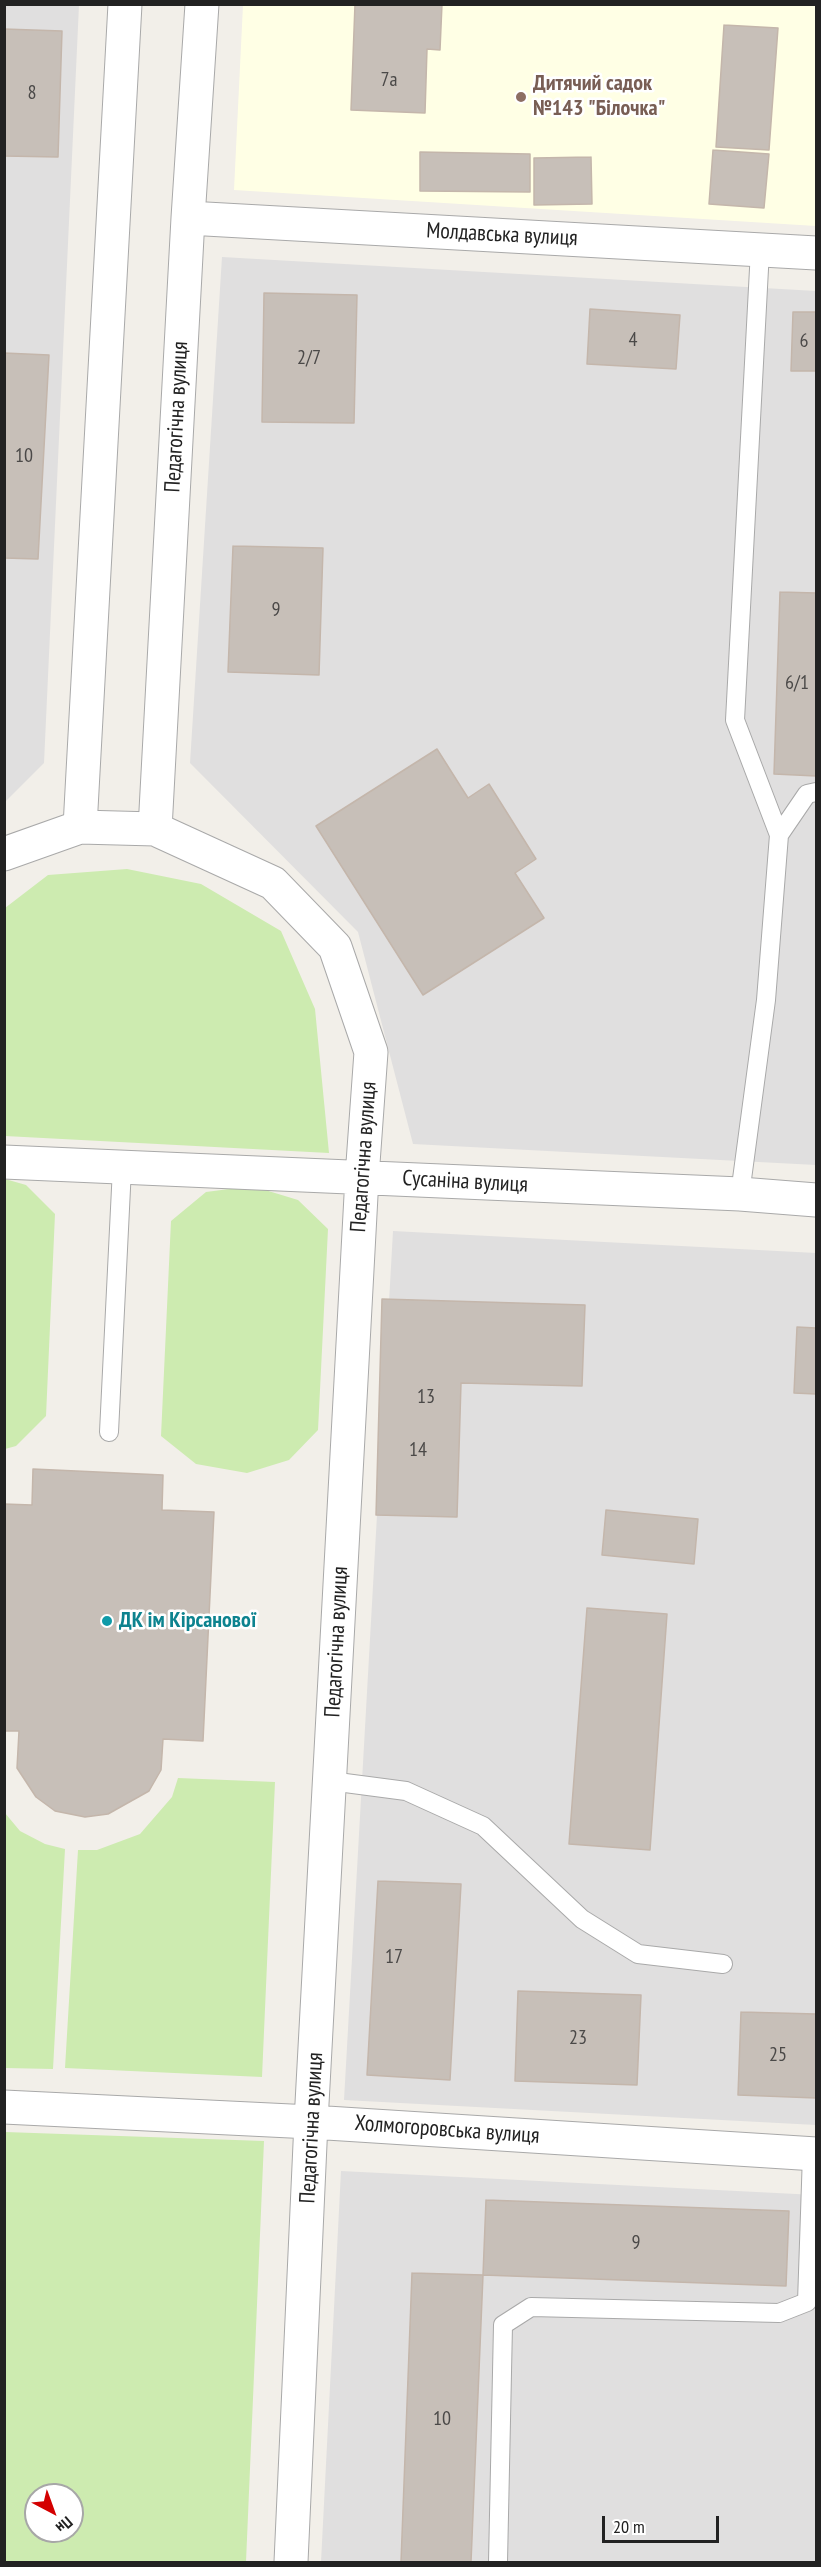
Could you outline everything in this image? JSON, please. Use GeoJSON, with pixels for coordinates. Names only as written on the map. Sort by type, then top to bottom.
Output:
{"type":"FeatureCollection","features":[{"type":"Feature","properties":{"kind":"street"},"geometry":{"type":"LineString","coordinates":[[80,827],[125,4]]}},
{"type":"Feature","properties":{"kind":"street","name":"Педагогічна вулиця"},"geometry":{"type":"LineString","coordinates":[[155,829],[188,218],[202,4]]}},
{"type":"Feature","properties":{"kind":"street","name":"Молдавська вулиця"},"geometry":{"type":"LineString","coordinates":[[188,218],[816,253]]}},
{"type":"Feature","properties":{"kind":"street","name":"Педагогічна вулиця"},"geometry":{"type":"LineString","coordinates":[[4,854],[80,827],[155,829],[273,883],[335,947],[371,1052],[362,1177],[311,2122],[291,2562]]}},
{"type":"Feature","properties":{"kind":"street","name":"Сусаніна вулиця"},"geometry":{"type":"LineString","coordinates":[[4,1162],[740,1194],[816,1200]]}},
{"type":"Feature","properties":{"kind":"street","name":"Холмогоровська вулиця"},"geometry":{"type":"LineString","coordinates":[[4,2107],[311,2122],[814,2154]]}},
{"type":"Feature","properties":{"kind":"lane"},"geometry":{"type":"LineString","coordinates":[[740,1194],[766,1000],[779,835],[735,720],[760,250]]}},
{"type":"Feature","properties":{"kind":"lane"},"geometry":{"type":"LineString","coordinates":[[779,835],[807,794],[816,792]]}},
{"type":"Feature","properties":{"kind":"lane"},"geometry":{"type":"LineString","coordinates":[[109,1431],[122,1168]]}},
{"type":"Feature","properties":{"kind":"lane"},"geometry":{"type":"LineString","coordinates":[[330,1781],[406,1791],[483,1826],[582,1919],[638,1954],[723,1964]]}},
{"type":"Feature","properties":{"kind":"lane"},"geometry":{"type":"LineString","coordinates":[[498,2562],[503,2325],[531,2307],[779,2313],[807,2302],[814,2154]]}},
{"type":"Feature","properties":{"kind":"shaded area"},"geometry":{"type":"Polygon","coordinates":[[[5,5],[79,5],[44,763],[5,802],[5,5]]]}},
{"type":"Feature","properties":{"kind":"shaded area","name":"Дитячий садок №143 \"Білочка\""},"geometry":{"type":"Polygon","coordinates":[[[243,5],[816,5],[816,226],[234,190],[243,5]]]}},
{"type":"Feature","properties":{"kind":"shaded area"},"geometry":{"type":"Polygon","coordinates":[[[222,257],[816,291],[816,1165],[413,1144],[358,932],[190,763],[222,257]]]}},
{"type":"Feature","properties":{"kind":"shaded area"},"geometry":{"type":"Polygon","coordinates":[[[393,1231],[816,1253],[816,2125],[344,2100],[393,1231]]]}},
{"type":"Feature","properties":{"kind":"shaded area"},"geometry":{"type":"Polygon","coordinates":[[[341,2171],[816,2195],[816,2562],[321,2562],[341,2171]]]}},
{"type":"Feature","properties":{"kind":"green space"},"geometry":{"type":"Polygon","coordinates":[[[127,869],[201,884],[281,931],[315,1009],[329,1153],[5,1136],[5,908],[48,875],[127,869]]]}},
{"type":"Feature","properties":{"kind":"green space"},"geometry":{"type":"Polygon","coordinates":[[[5,1179],[26,1185],[55,1214],[46,1416],[16,1446],[5,1449],[5,1179]]]}},
{"type":"Feature","properties":{"kind":"green space"},"geometry":{"type":"Polygon","coordinates":[[[252,1186],[298,1200],[328,1229],[318,1430],[289,1460],[247,1473],[196,1464],[161,1436],[171,1221],[206,1192],[252,1186]]]}},
{"type":"Feature","properties":{"kind":"green space"},"geometry":{"type":"Polygon","coordinates":[[[178,1778],[275,1782],[262,2077],[65,2068],[78,1850],[97,1850],[140,1834],[172,1797],[178,1778]]]}},
{"type":"Feature","properties":{"kind":"green space"},"geometry":{"type":"Polygon","coordinates":[[[5,1813],[20,1831],[45,1844],[65,1849],[53,2069],[5,2068],[5,1813]]]}},
{"type":"Feature","properties":{"kind":"green space"},"geometry":{"type":"Polygon","coordinates":[[[5,2132],[264,2141],[246,2562],[5,2562],[5,2132]]]}},
{"type":"Feature","properties":{"kind":"building"},"geometry":{"type":"Polygon","coordinates":[[[355,4],[442,4],[440,50],[427,49],[425,113],[351,110],[355,4]]]}},
{"type":"Feature","properties":{"kind":"building"},"geometry":{"type":"Polygon","coordinates":[[[724,25],[778,28],[769,150],[716,147],[724,25]]]}},
{"type":"Feature","properties":{"kind":"building"},"geometry":{"type":"Polygon","coordinates":[[[4,29],[62,31],[58,157],[4,156],[4,29]]]}},
{"type":"Feature","properties":{"kind":"building"},"geometry":{"type":"Polygon","coordinates":[[[713,150],[769,154],[764,208],[709,204],[713,150]]]}},
{"type":"Feature","properties":{"kind":"building"},"geometry":{"type":"Polygon","coordinates":[[[420,152],[530,154],[530,192],[420,191],[420,152]]]}},
{"type":"Feature","properties":{"kind":"building"},"geometry":{"type":"Polygon","coordinates":[[[591,157],[592,204],[534,205],[534,158],[591,157]]]}},
{"type":"Feature","properties":{"kind":"building"},"geometry":{"type":"Polygon","coordinates":[[[264,293],[357,295],[354,423],[262,422],[264,293]]]}},
{"type":"Feature","properties":{"kind":"building"},"geometry":{"type":"Polygon","coordinates":[[[590,309],[680,315],[676,369],[587,364],[590,309]]]}},
{"type":"Feature","properties":{"kind":"building"},"geometry":{"type":"Polygon","coordinates":[[[793,312],[816,312],[816,371],[791,371],[793,312]]]}},
{"type":"Feature","properties":{"kind":"building"},"geometry":{"type":"Polygon","coordinates":[[[4,353],[49,355],[38,559],[4,558],[4,353]]]}},
{"type":"Feature","properties":{"kind":"building"},"geometry":{"type":"Polygon","coordinates":[[[233,546],[323,548],[319,675],[228,672],[233,546]]]}},
{"type":"Feature","properties":{"kind":"building"},"geometry":{"type":"Polygon","coordinates":[[[780,592],[816,593],[816,776],[774,774],[780,592]]]}},
{"type":"Feature","properties":{"kind":"building"},"geometry":{"type":"Polygon","coordinates":[[[437,749],[468,798],[489,784],[536,859],[515,873],[544,918],[423,995],[316,826],[437,749]]]}},
{"type":"Feature","properties":{"kind":"building"},"geometry":{"type":"Polygon","coordinates":[[[382,1299],[585,1305],[582,1386],[461,1383],[457,1517],[376,1515],[382,1299]]]}},
{"type":"Feature","properties":{"kind":"building"},"geometry":{"type":"Polygon","coordinates":[[[797,1327],[816,1328],[816,1394],[794,1393],[797,1327]]]}},
{"type":"Feature","properties":{"kind":"building","name":"ДК ім Кірсанової"},"geometry":{"type":"Polygon","coordinates":[[[33,1469],[163,1475],[162,1510],[214,1512],[203,1741],[163,1739],[161,1770],[149,1791],[108,1814],[85,1817],[55,1811],[36,1797],[17,1768],[19,1731],[4,1731],[4,1504],[32,1505],[33,1469]]]}},
{"type":"Feature","properties":{"kind":"building"},"geometry":{"type":"Polygon","coordinates":[[[606,1510],[698,1519],[694,1564],[602,1555],[606,1510]]]}},
{"type":"Feature","properties":{"kind":"building"},"geometry":{"type":"Polygon","coordinates":[[[587,1608],[667,1614],[650,1850],[569,1844],[587,1608]]]}},
{"type":"Feature","properties":{"kind":"building"},"geometry":{"type":"Polygon","coordinates":[[[378,1881],[461,1884],[450,2080],[367,2075],[378,1881]]]}},
{"type":"Feature","properties":{"kind":"building"},"geometry":{"type":"Polygon","coordinates":[[[518,1991],[641,1995],[637,2085],[515,2081],[518,1991]]]}},
{"type":"Feature","properties":{"kind":"building"},"geometry":{"type":"Polygon","coordinates":[[[741,2012],[816,2014],[816,2098],[738,2095],[741,2012]]]}},
{"type":"Feature","properties":{"kind":"building"},"geometry":{"type":"Polygon","coordinates":[[[486,2200],[789,2211],[786,2286],[483,2275],[486,2200]]]}},
{"type":"Feature","properties":{"kind":"building"},"geometry":{"type":"Polygon","coordinates":[[[412,2273],[483,2275],[471,2562],[401,2562],[412,2273]]]}},
{"type":"Feature","properties":{"kind":"place","name":"Дитячий садок №143 \"Білочка\""},"geometry":{"type":"Point","coordinates":[521,97]}},
{"type":"Feature","properties":{"kind":"place","name":"ДК ім Кірсанової"},"geometry":{"type":"Point","coordinates":[107,1621]}}]}
